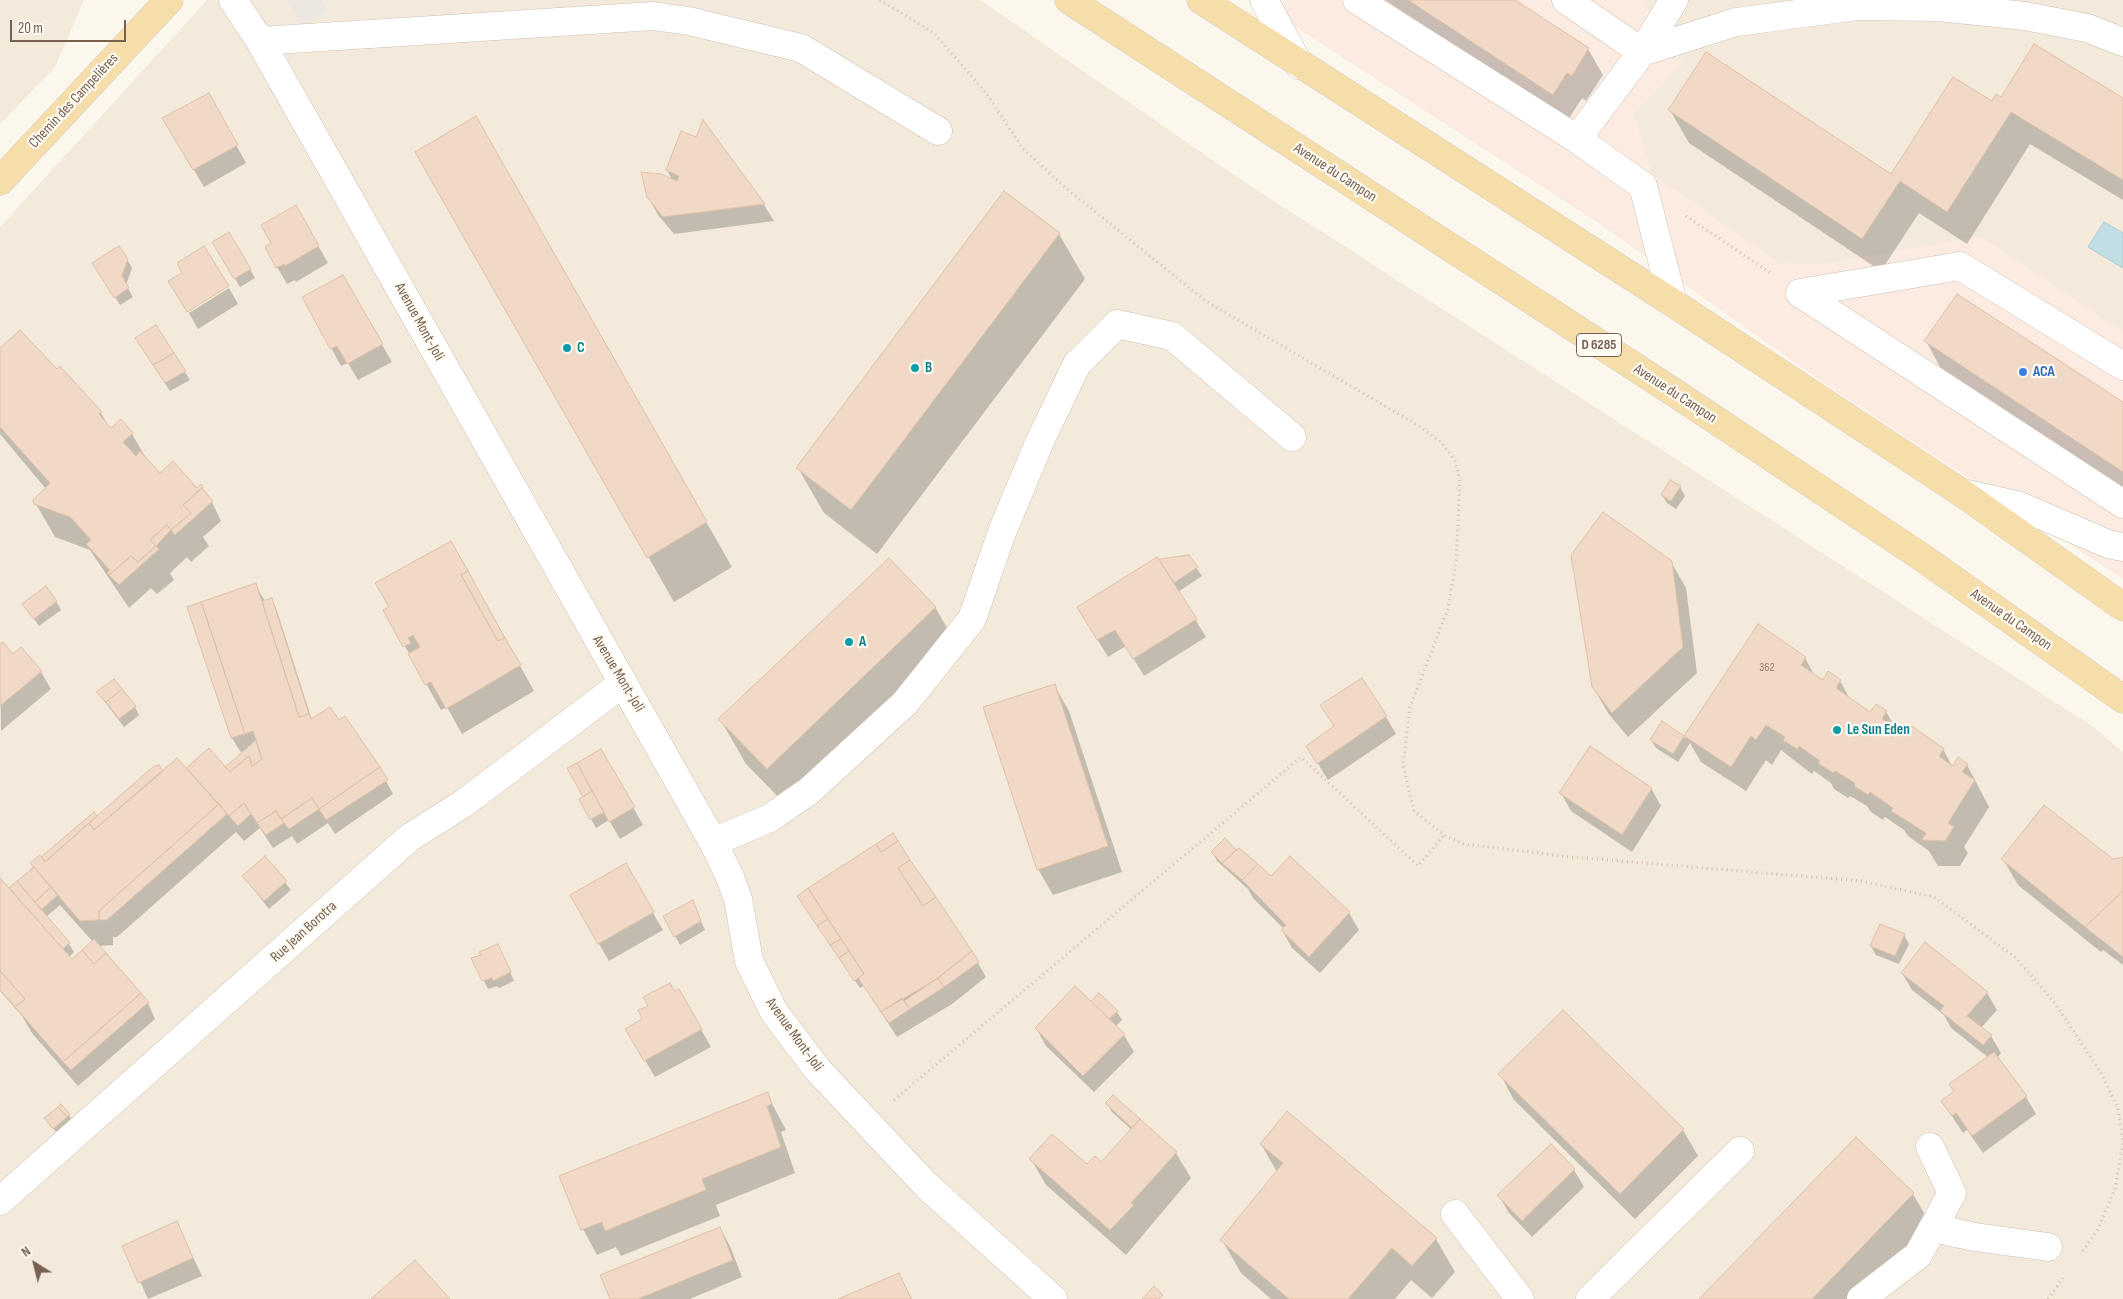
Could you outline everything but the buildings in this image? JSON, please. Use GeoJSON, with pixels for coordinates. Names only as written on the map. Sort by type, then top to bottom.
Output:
{"type":"FeatureCollection","features":[{"type":"Feature","properties":{"kind":"main road","name":"Chemin des Campelières"},"geometry":{"type":"LineString","coordinates":[[0,181],[169,0]]}},
{"type":"Feature","properties":{"kind":"main road","name":"Avenue du Campon"},"geometry":{"type":"LineString","coordinates":[[1069,0],[1706,414],[1920,556],[2123,699]]}},
{"type":"Feature","properties":{"kind":"main road"},"geometry":{"type":"LineString","coordinates":[[1201,0],[1299,65],[1673,303],[1962,493],[2123,607]]}},
{"type":"Feature","properties":{"kind":"street","name":"Avenue Mont-Joli"},"geometry":{"type":"LineString","coordinates":[[233,0],[260,41],[713,842],[730,877],[738,899],[744,941],[758,982],[774,1012],[791,1037],[854,1111],[927,1186],[1053,1299]]}},
{"type":"Feature","properties":{"kind":"street"},"geometry":{"type":"LineString","coordinates":[[1264,0],[1299,65]]}},
{"type":"Feature","properties":{"kind":"street"},"geometry":{"type":"LineString","coordinates":[[1357,0],[1577,138],[1643,186],[1673,303]]}},
{"type":"Feature","properties":{"kind":"street"},"geometry":{"type":"LineString","coordinates":[[1566,0],[1642,52]]}},
{"type":"Feature","properties":{"kind":"street"},"geometry":{"type":"LineString","coordinates":[[1577,138],[1642,52],[1674,0]]}},
{"type":"Feature","properties":{"kind":"street"},"geometry":{"type":"LineString","coordinates":[[1642,52],[1736,22],[1857,6],[1939,7],[2025,16],[2087,28],[2123,42]]}},
{"type":"Feature","properties":{"kind":"street"},"geometry":{"type":"LineString","coordinates":[[260,41],[653,16],[690,10],[801,48],[938,131]]}},
{"type":"Feature","properties":{"kind":"street"},"geometry":{"type":"LineString","coordinates":[[1800,293],[1960,266],[2123,366]]}},
{"type":"Feature","properties":{"kind":"street"},"geometry":{"type":"LineString","coordinates":[[1800,293],[2123,504]]}},
{"type":"Feature","properties":{"kind":"street"},"geometry":{"type":"LineString","coordinates":[[713,842],[770,818],[808,791],[905,703],[972,619],[1010,514],[1040,442],[1077,364],[1117,324],[1172,336],[1292,436]]}},
{"type":"Feature","properties":{"kind":"street"},"geometry":{"type":"LineString","coordinates":[[1962,493],[2020,506],[2108,544],[2123,546]]}},
{"type":"Feature","properties":{"kind":"street","name":"Rue Jean Borotra"},"geometry":{"type":"LineString","coordinates":[[0,1201],[409,838],[464,802],[624,683]]}},
{"type":"Feature","properties":{"kind":"street"},"geometry":{"type":"LineString","coordinates":[[1861,1299],[1918,1255],[1952,1193],[1930,1147]]}},
{"type":"Feature","properties":{"kind":"street"},"geometry":{"type":"LineString","coordinates":[[1590,1299],[1740,1152]]}},
{"type":"Feature","properties":{"kind":"street"},"geometry":{"type":"LineString","coordinates":[[1455,1214],[1520,1299]]}},
{"type":"Feature","properties":{"kind":"street"},"geometry":{"type":"LineString","coordinates":[[1934,1228],[1975,1238],[2048,1246]]}},
{"type":"Feature","properties":{"kind":"path"},"geometry":{"type":"LineString","coordinates":[[880,0],[934,33],[987,94],[1023,149],[1067,188],[1207,302],[1419,426],[1442,443],[1455,461],[1460,481],[1456,562],[1452,590],[1448,609],[1410,707],[1403,766],[1414,811],[1444,835],[1464,844],[1572,857],[1861,882],[1934,897],[2016,958],[2054,1002],[2101,1073],[2118,1108],[2123,1143],[2115,1189],[2098,1230],[2082,1253]]}},
{"type":"Feature","properties":{"kind":"path"},"geometry":{"type":"LineString","coordinates":[[1643,186],[1800,293]]}},
{"type":"Feature","properties":{"kind":"path"},"geometry":{"type":"LineString","coordinates":[[854,1111],[896,1099],[1301,757],[1418,866],[1444,835]]}},
{"type":"Feature","properties":{"kind":"path"},"geometry":{"type":"LineString","coordinates":[[2048,1299],[2065,1276]]}},
{"type":"Feature","properties":{"kind":"shaded area"},"geometry":{"type":"Polygon","coordinates":[[[0,0],[84,0],[55,67],[0,124],[0,0]]]}},
{"type":"Feature","properties":{"kind":"shaded area"},"geometry":{"type":"Polygon","coordinates":[[[207,0],[980,0],[1249,185],[2092,726],[2123,752],[2123,1299],[0,1299],[0,227],[207,0]]]}},
{"type":"Feature","properties":{"kind":"shaded area"},"geometry":{"type":"Polygon","coordinates":[[[287,0],[322,0],[329,11],[303,27],[287,0]]]}},
{"type":"Feature","properties":{"kind":"shaded area"},"geometry":{"type":"Polygon","coordinates":[[[1254,0],[1642,0],[1682,64],[1633,112],[1652,175],[1779,263],[1817,265],[1980,237],[2123,333],[2123,579],[1822,382],[1597,222],[1254,0]]]}},
{"type":"Feature","properties":{"kind":"shaded area"},"geometry":{"type":"Polygon","coordinates":[[[1642,0],[2123,0],[2123,333],[1980,237],[1817,265],[1779,263],[1652,175],[1633,112],[1682,64],[1642,0]]]}},
{"type":"Feature","properties":{"kind":"water"},"geometry":{"type":"Polygon","coordinates":[[[2104,222],[2123,233],[2123,268],[2088,247],[2104,222]]]}},
{"type":"Feature","properties":{"kind":"place","name":"C"},"geometry":{"type":"Point","coordinates":[567,348]}},
{"type":"Feature","properties":{"kind":"place","name":"B"},"geometry":{"type":"Point","coordinates":[915,368]}},
{"type":"Feature","properties":{"kind":"place","name":"ACA"},"geometry":{"type":"Point","coordinates":[2023,372]}},
{"type":"Feature","properties":{"kind":"place","name":"A"},"geometry":{"type":"Point","coordinates":[849,642]}},
{"type":"Feature","properties":{"kind":"place","name":"Le Sun Eden"},"geometry":{"type":"Point","coordinates":[1837,730]}}]}
